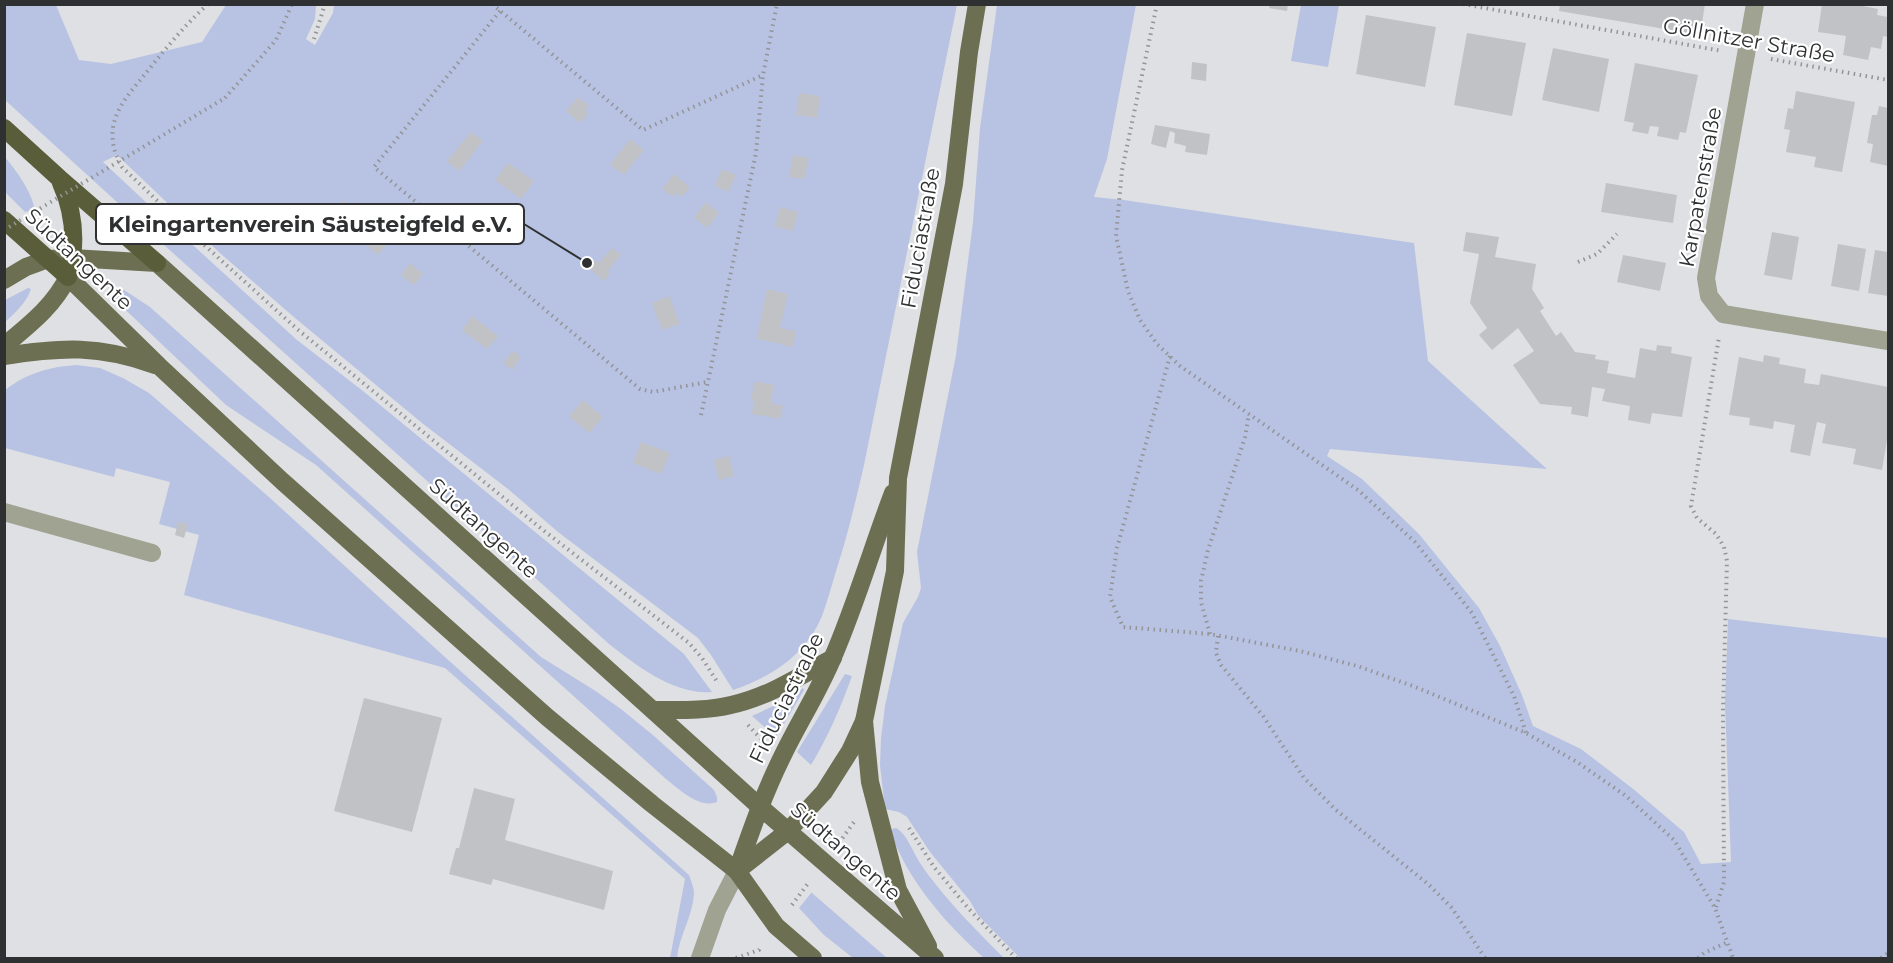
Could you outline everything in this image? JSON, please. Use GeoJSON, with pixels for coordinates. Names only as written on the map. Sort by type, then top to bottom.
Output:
{"type":"FeatureCollection","features":[{"type":"Feature","properties":{"kind":"highway","name":"Südtangente"},"geometry":{"type":"LineString","coordinates":[[4,128],[157,263]]}},
{"type":"Feature","properties":{"kind":"highway"},"geometry":{"type":"LineString","coordinates":[[59,178],[68,197],[74,222],[72,258],[68,277]]}},
{"type":"Feature","properties":{"kind":"highway","name":"Südtangente"},"geometry":{"type":"LineString","coordinates":[[4,220],[68,277]]}},
{"type":"Feature","properties":{"kind":"main road","name":"Fiduciastraße"},"geometry":{"type":"LineString","coordinates":[[737,871],[788,831],[824,792],[850,751],[864,721],[895,572],[898,478],[954,184],[969,52],[977,4]]}},
{"type":"Feature","properties":{"kind":"main road"},"geometry":{"type":"LineString","coordinates":[[4,280],[27,267],[48,259],[72,258],[157,263]]}},
{"type":"Feature","properties":{"kind":"main road","name":"Südtangente"},"geometry":{"type":"LineString","coordinates":[[157,263],[656,710],[759,806],[934,957]]}},
{"type":"Feature","properties":{"kind":"main road"},"geometry":{"type":"LineString","coordinates":[[4,346],[52,304],[68,277]]}},
{"type":"Feature","properties":{"kind":"main road","name":"Südtangente"},"geometry":{"type":"LineString","coordinates":[[68,277],[282,481],[547,717],[737,871],[776,926],[813,958]]}},
{"type":"Feature","properties":{"kind":"main road"},"geometry":{"type":"LineString","coordinates":[[4,356],[50,350],[104,351],[126,355],[159,366]]}},
{"type":"Feature","properties":{"kind":"main road","name":"Fiduciastraße"},"geometry":{"type":"LineString","coordinates":[[737,871],[759,806],[833,658],[855,604],[898,478]]}},
{"type":"Feature","properties":{"kind":"main road"},"geometry":{"type":"LineString","coordinates":[[656,710],[709,709],[732,705],[775,690],[833,658]]}},
{"type":"Feature","properties":{"kind":"main road"},"geometry":{"type":"LineString","coordinates":[[864,721],[870,782],[898,890],[934,957]]}},
{"type":"Feature","properties":{"kind":"street","name":"Karpatenstraße"},"geometry":{"type":"LineString","coordinates":[[1724,314],[1709,297],[1706,279],[1755,4]]}},
{"type":"Feature","properties":{"kind":"street"},"geometry":{"type":"LineString","coordinates":[[1724,314],[1888,341]]}},
{"type":"Feature","properties":{"kind":"street"},"geometry":{"type":"LineString","coordinates":[[4,512],[152,553]]}},
{"type":"Feature","properties":{"kind":"street"},"geometry":{"type":"LineString","coordinates":[[700,958],[717,910],[737,871]]}},
{"type":"Feature","properties":{"kind":"path"},"geometry":{"type":"LineString","coordinates":[[208,4],[182,28],[120,107],[113,124],[112,138],[114,153],[122,167],[200,242],[297,329],[543,530],[689,643],[754,733],[782,757]]}},
{"type":"Feature","properties":{"kind":"path"},"geometry":{"type":"LineString","coordinates":[[4,230],[225,98],[276,40],[292,4]]}},
{"type":"Feature","properties":{"kind":"path"},"geometry":{"type":"LineString","coordinates":[[315,39],[325,4]]}},
{"type":"Feature","properties":{"kind":"path"},"geometry":{"type":"LineString","coordinates":[[492,4],[643,130],[763,75]]}},
{"type":"Feature","properties":{"kind":"path"},"geometry":{"type":"LineString","coordinates":[[701,415],[756,153],[763,75],[777,4]]}},
{"type":"Feature","properties":{"kind":"path"},"geometry":{"type":"LineString","coordinates":[[1157,4],[1122,170],[1116,236],[1128,291],[1140,320],[1157,344],[1180,366],[1358,490],[1414,542],[1472,613],[1514,696],[1526,733]]}},
{"type":"Feature","properties":{"kind":"path","name":"Göllnitzer Straße"},"geometry":{"type":"LineString","coordinates":[[1463,4],[1888,80]]}},
{"type":"Feature","properties":{"kind":"path"},"geometry":{"type":"LineString","coordinates":[[1496,10],[1497,4]]}},
{"type":"Feature","properties":{"kind":"path"},"geometry":{"type":"LineString","coordinates":[[500,11],[374,167],[640,389],[653,392],[707,382]]}},
{"type":"Feature","properties":{"kind":"path"},"geometry":{"type":"LineString","coordinates":[[1578,262],[1597,254],[1617,234]]}},
{"type":"Feature","properties":{"kind":"path"},"geometry":{"type":"LineString","coordinates":[[1715,908],[1725,882],[1723,711],[1727,561],[1724,547],[1716,534],[1697,518],[1691,506],[1724,314]]}},
{"type":"Feature","properties":{"kind":"path"},"geometry":{"type":"LineString","coordinates":[[1170,356],[1117,548],[1110,597],[1123,627],[1210,634],[1300,651],[1357,666],[1413,686],[1526,733],[1577,762],[1626,796],[1674,840],[1715,908],[1733,958]]}},
{"type":"Feature","properties":{"kind":"path"},"geometry":{"type":"LineString","coordinates":[[1210,634],[1201,602],[1202,581],[1208,550],[1245,437],[1249,414]]}},
{"type":"Feature","properties":{"kind":"path"},"geometry":{"type":"LineString","coordinates":[[1218,636],[1216,652],[1221,665],[1263,716],[1304,778],[1336,810],[1428,884],[1452,908],[1485,958]]}},
{"type":"Feature","properties":{"kind":"path"},"geometry":{"type":"LineString","coordinates":[[736,958],[759,950],[856,819],[893,817],[904,821],[947,883],[1016,958]]}},
{"type":"Feature","properties":{"kind":"path"},"geometry":{"type":"LineString","coordinates":[[1698,958],[1728,942]]}},
{"type":"Feature","properties":{"kind":"path"},"geometry":{"type":"LineString","coordinates":[[1881,958],[1888,953]]}},
{"type":"Feature","properties":{"kind":"shaded area"},"geometry":{"type":"Polygon","coordinates":[[[5,5],[56,5],[79,60],[111,64],[202,42],[226,5],[316,5],[315,19],[306,39],[315,45],[333,13],[334,5],[957,5],[858,491],[822,616],[807,642],[786,663],[774,671],[733,690],[698,638],[558,532],[295,318],[221,254],[117,155],[103,162],[297,340],[363,391],[684,654],[712,692],[698,692],[670,684],[644,670],[609,644],[5,100],[5,5]]]}},
{"type":"Feature","properties":{"kind":"shaded area"},"geometry":{"type":"Polygon","coordinates":[[[997,5],[1136,5],[1107,159],[1094,197],[1414,243],[1428,361],[1547,469],[1330,449],[1327,456],[1362,479],[1419,534],[1479,608],[1500,646],[1533,726],[1581,749],[1632,788],[1684,832],[1701,864],[1731,862],[1725,703],[1728,619],[1888,638],[1888,958],[1020,958],[978,915],[970,901],[930,852],[907,817],[899,812],[885,809],[880,765],[885,706],[903,623],[921,588],[917,552],[956,355],[973,222],[980,128],[997,5]]]}},
{"type":"Feature","properties":{"kind":"shaded area"},"geometry":{"type":"Polygon","coordinates":[[[1301,5],[1339,5],[1328,67],[1291,61],[1301,5]]]}},
{"type":"Feature","properties":{"kind":"shaded area"},"geometry":{"type":"Polygon","coordinates":[[[4,156],[29,193],[34,206],[30,211],[25,212],[5,192],[4,156]]]}},
{"type":"Feature","properties":{"kind":"shaded area"},"geometry":{"type":"Polygon","coordinates":[[[116,287],[150,307],[541,657],[594,690],[654,736],[714,790],[717,802],[703,803],[683,793],[316,465],[226,405],[113,298],[113,289],[116,287]]]}},
{"type":"Feature","properties":{"kind":"shaded area"},"geometry":{"type":"Polygon","coordinates":[[[28,288],[31,289],[27,298],[5,322],[5,300],[28,288]]]}},
{"type":"Feature","properties":{"kind":"shaded area"},"geometry":{"type":"Polygon","coordinates":[[[77,365],[100,368],[149,393],[270,498],[689,875],[694,891],[693,901],[677,958],[670,958],[685,879],[445,668],[184,595],[199,535],[159,524],[170,482],[116,468],[114,477],[5,448],[5,390],[39,372],[77,365]]]}},
{"type":"Feature","properties":{"kind":"shaded area"},"geometry":{"type":"Polygon","coordinates":[[[845,674],[852,676],[848,688],[829,733],[811,765],[797,752],[845,674]]]}},
{"type":"Feature","properties":{"kind":"shaded area"},"geometry":{"type":"Polygon","coordinates":[[[803,688],[804,690],[776,737],[752,716],[784,701],[803,688]]]}},
{"type":"Feature","properties":{"kind":"shaded area"},"geometry":{"type":"Polygon","coordinates":[[[896,828],[907,839],[920,863],[938,888],[1004,958],[984,958],[935,908],[918,886],[901,856],[892,837],[892,829],[896,828]]]}},
{"type":"Feature","properties":{"kind":"shaded area"},"geometry":{"type":"Polygon","coordinates":[[[812,892],[887,958],[853,958],[824,935],[799,908],[812,892]]]}},
{"type":"Feature","properties":{"kind":"building"},"geometry":{"type":"Polygon","coordinates":[[[1270,4],[1288,4],[1287,11],[1269,8],[1270,4]]]}},
{"type":"Feature","properties":{"kind":"building"},"geometry":{"type":"Polygon","coordinates":[[[1560,4],[1668,4],[1678,6],[1678,4],[1705,4],[1700,35],[1559,11],[1560,4]]]}},
{"type":"Feature","properties":{"kind":"building"},"geometry":{"type":"Polygon","coordinates":[[[1822,4],[1853,4],[1878,9],[1877,15],[1888,17],[1888,37],[1883,36],[1881,49],[1871,47],[1868,60],[1843,55],[1846,36],[1818,32],[1822,4]]]}},
{"type":"Feature","properties":{"kind":"building"},"geometry":{"type":"Polygon","coordinates":[[[1366,15],[1436,27],[1425,87],[1356,74],[1366,15]]]}},
{"type":"Feature","properties":{"kind":"building"},"geometry":{"type":"Polygon","coordinates":[[[1467,33],[1526,43],[1512,116],[1454,105],[1467,33]]]}},
{"type":"Feature","properties":{"kind":"building"},"geometry":{"type":"Polygon","coordinates":[[[1553,48],[1609,59],[1599,112],[1542,100],[1553,48]]]}},
{"type":"Feature","properties":{"kind":"building"},"geometry":{"type":"Polygon","coordinates":[[[1192,62],[1207,64],[1206,81],[1191,79],[1192,62]]]}},
{"type":"Feature","properties":{"kind":"building"},"geometry":{"type":"Polygon","coordinates":[[[1635,63],[1698,75],[1686,133],[1680,132],[1678,140],[1657,136],[1659,127],[1650,126],[1648,134],[1632,131],[1634,123],[1624,121],[1635,63]]]}},
{"type":"Feature","properties":{"kind":"building"},"geometry":{"type":"Polygon","coordinates":[[[1796,91],[1855,102],[1842,172],[1814,167],[1816,157],[1786,152],[1790,130],[1784,129],[1788,108],[1793,109],[1796,91]]]}},
{"type":"Feature","properties":{"kind":"building"},"geometry":{"type":"Polygon","coordinates":[[[799,93],[820,96],[817,118],[796,115],[799,93]]]}},
{"type":"Feature","properties":{"kind":"building"},"geometry":{"type":"Polygon","coordinates":[[[578,97],[589,106],[585,111],[588,114],[580,123],[566,111],[578,97]]]}},
{"type":"Feature","properties":{"kind":"building"},"geometry":{"type":"Polygon","coordinates":[[[1879,106],[1888,108],[1888,166],[1870,162],[1873,144],[1867,143],[1872,115],[1877,115],[1879,106]]]}},
{"type":"Feature","properties":{"kind":"building"},"geometry":{"type":"Polygon","coordinates":[[[1155,125],[1210,134],[1207,155],[1185,152],[1186,146],[1174,143],[1175,133],[1170,131],[1166,148],[1151,144],[1155,125]]]}},
{"type":"Feature","properties":{"kind":"building"},"geometry":{"type":"Polygon","coordinates":[[[471,132],[483,141],[459,171],[447,161],[471,132]]]}},
{"type":"Feature","properties":{"kind":"building"},"geometry":{"type":"Polygon","coordinates":[[[630,139],[644,150],[624,175],[610,165],[630,139]]]}},
{"type":"Feature","properties":{"kind":"building"},"geometry":{"type":"Polygon","coordinates":[[[793,155],[809,158],[804,179],[789,177],[793,155]]]}},
{"type":"Feature","properties":{"kind":"building"},"geometry":{"type":"Polygon","coordinates":[[[508,163],[534,181],[521,199],[495,180],[508,163]]]}},
{"type":"Feature","properties":{"kind":"building"},"geometry":{"type":"Polygon","coordinates":[[[722,169],[736,175],[728,192],[715,186],[722,169]]]}},
{"type":"Feature","properties":{"kind":"building"},"geometry":{"type":"Polygon","coordinates":[[[674,174],[690,187],[682,197],[676,193],[673,197],[662,189],[674,174]]]}},
{"type":"Feature","properties":{"kind":"building"},"geometry":{"type":"Polygon","coordinates":[[[1606,183],[1677,195],[1673,223],[1601,212],[1606,183]]]}},
{"type":"Feature","properties":{"kind":"building"},"geometry":{"type":"Polygon","coordinates":[[[342,200],[351,207],[341,220],[332,213],[342,200]]]}},
{"type":"Feature","properties":{"kind":"building"},"geometry":{"type":"Polygon","coordinates":[[[706,202],[719,213],[707,228],[694,217],[706,202]]]}},
{"type":"Feature","properties":{"kind":"building"},"geometry":{"type":"Polygon","coordinates":[[[780,207],[798,212],[793,231],[775,227],[780,207]]]}},
{"type":"Feature","properties":{"kind":"building"},"geometry":{"type":"Polygon","coordinates":[[[1466,232],[1499,237],[1495,257],[1536,264],[1532,289],[1544,308],[1540,311],[1556,336],[1561,332],[1575,352],[1596,355],[1595,359],[1609,361],[1607,373],[1635,378],[1640,348],[1656,351],[1657,345],[1672,347],[1671,353],[1692,357],[1682,417],[1652,413],[1650,424],[1628,420],[1630,406],[1602,401],[1605,389],[1592,387],[1588,417],[1571,414],[1572,407],[1540,404],[1513,365],[1534,351],[1518,328],[1492,350],[1479,335],[1487,328],[1470,303],[1479,254],[1463,251],[1466,232]]]}},
{"type":"Feature","properties":{"kind":"building"},"geometry":{"type":"Polygon","coordinates":[[[1772,232],[1799,237],[1792,280],[1764,275],[1772,232]]]}},
{"type":"Feature","properties":{"kind":"building"},"geometry":{"type":"Polygon","coordinates":[[[373,233],[387,244],[378,255],[365,244],[373,233]]]}},
{"type":"Feature","properties":{"kind":"building"},"geometry":{"type":"Polygon","coordinates":[[[1838,244],[1866,249],[1859,291],[1831,286],[1838,244]]]}},
{"type":"Feature","properties":{"kind":"building"},"geometry":{"type":"Polygon","coordinates":[[[612,248],[621,255],[608,270],[610,273],[604,281],[589,268],[596,260],[599,263],[612,248]]]}},
{"type":"Feature","properties":{"kind":"building"},"geometry":{"type":"Polygon","coordinates":[[[1875,250],[1888,252],[1888,296],[1868,293],[1875,250]]]}},
{"type":"Feature","properties":{"kind":"building"},"geometry":{"type":"Polygon","coordinates":[[[1623,255],[1666,263],[1660,291],[1617,282],[1623,255]]]}},
{"type":"Feature","properties":{"kind":"building"},"geometry":{"type":"Polygon","coordinates":[[[410,263],[423,274],[414,285],[401,275],[410,263]]]}},
{"type":"Feature","properties":{"kind":"building"},"geometry":{"type":"Polygon","coordinates":[[[767,289],[788,294],[780,328],[796,331],[793,347],[757,339],[767,289]]]}},
{"type":"Feature","properties":{"kind":"building"},"geometry":{"type":"Polygon","coordinates":[[[669,296],[680,324],[662,330],[652,303],[669,296]]]}},
{"type":"Feature","properties":{"kind":"building"},"geometry":{"type":"Polygon","coordinates":[[[472,316],[498,336],[487,349],[462,330],[472,316]]]}},
{"type":"Feature","properties":{"kind":"building"},"geometry":{"type":"Polygon","coordinates":[[[513,351],[521,357],[512,370],[503,363],[513,351]]]}},
{"type":"Feature","properties":{"kind":"building"},"geometry":{"type":"Polygon","coordinates":[[[1764,355],[1780,358],[1779,364],[1806,369],[1804,383],[1819,385],[1821,374],[1888,387],[1888,434],[1882,470],[1853,464],[1856,449],[1822,443],[1826,424],[1817,422],[1810,456],[1790,452],[1795,425],[1774,421],[1773,429],[1749,425],[1750,418],[1729,415],[1739,357],[1763,362],[1764,355]]]}},
{"type":"Feature","properties":{"kind":"building"},"geometry":{"type":"Polygon","coordinates":[[[755,381],[774,385],[771,403],[783,406],[780,419],[752,414],[754,400],[751,399],[755,381]]]}},
{"type":"Feature","properties":{"kind":"building"},"geometry":{"type":"Polygon","coordinates":[[[583,400],[603,417],[589,433],[569,416],[583,400]]]}},
{"type":"Feature","properties":{"kind":"building"},"geometry":{"type":"Polygon","coordinates":[[[641,442],[670,453],[661,474],[633,463],[641,442]]]}},
{"type":"Feature","properties":{"kind":"building"},"geometry":{"type":"Polygon","coordinates":[[[729,456],[734,476],[719,480],[714,460],[729,456]]]}},
{"type":"Feature","properties":{"kind":"building"},"geometry":{"type":"Polygon","coordinates":[[[178,522],[188,524],[184,538],[175,535],[178,522]]]}},
{"type":"Feature","properties":{"kind":"building"},"geometry":{"type":"Polygon","coordinates":[[[364,698],[442,718],[412,832],[334,811],[364,698]]]}},
{"type":"Feature","properties":{"kind":"building"},"geometry":{"type":"Polygon","coordinates":[[[474,788],[515,799],[505,840],[613,871],[604,910],[493,879],[491,885],[449,874],[456,848],[459,848],[474,788]]]}},
{"type":"Feature","properties":{"kind":"place","name":"Kleingartenverein Säusteigfeld e.V."},"geometry":{"type":"Point","coordinates":[587,263]}}]}
